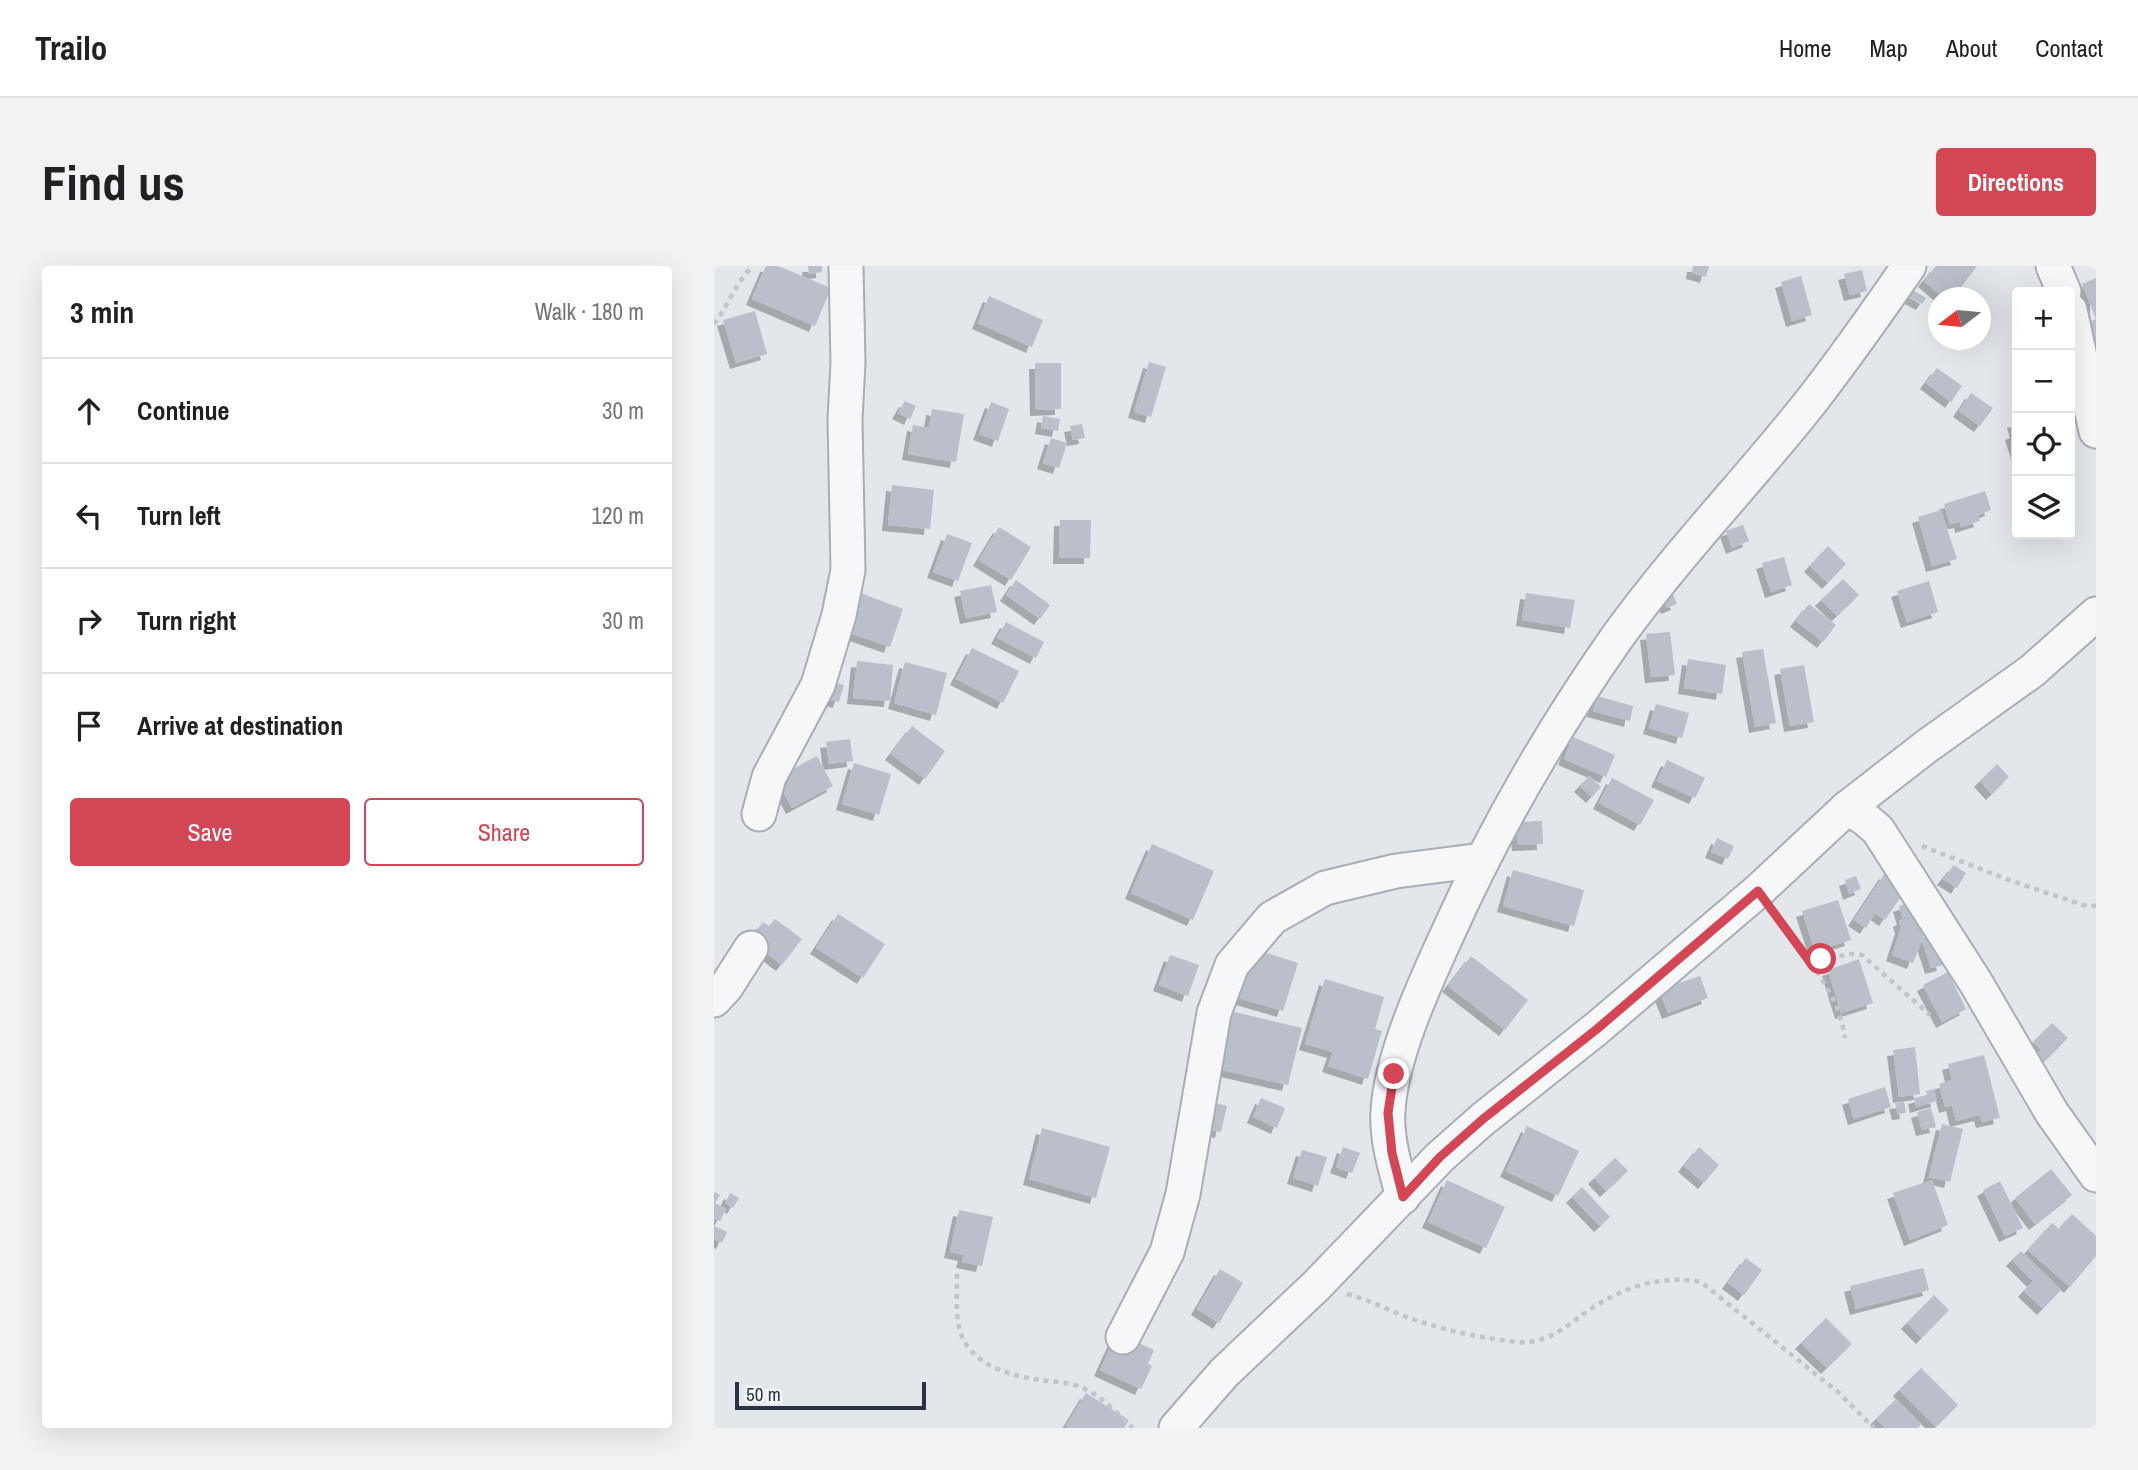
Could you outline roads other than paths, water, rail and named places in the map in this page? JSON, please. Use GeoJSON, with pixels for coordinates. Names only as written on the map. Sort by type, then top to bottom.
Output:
{"type":"FeatureCollection","features":[{"type":"Feature","properties":{"kind":"street"},"geometry":{"type":"LineString","coordinates":[[759,814],[769,777],[818,685],[839,615],[848,570],[846,266]]}},
{"type":"Feature","properties":{"kind":"street"},"geometry":{"type":"LineString","coordinates":[[1403,1197],[1392,1153],[1388,1113],[1394,1074],[1424,986],[1482,860],[1525,780],[1619,636],[1686,549],[1812,399],[1909,266]]}},
{"type":"Feature","properties":{"kind":"street"},"geometry":{"type":"LineString","coordinates":[[2053,266],[2062,287]]}},
{"type":"Feature","properties":{"kind":"street"},"geometry":{"type":"LineString","coordinates":[[2075,333],[2096,431]]}},
{"type":"Feature","properties":{"kind":"street"},"geometry":{"type":"LineString","coordinates":[[1176,1428],[1224,1373],[1317,1285],[1440,1157],[1483,1119],[1597,1029],[1758,891],[1847,808],[1927,746],[2032,671],[2096,614]]}},
{"type":"Feature","properties":{"kind":"street"},"geometry":{"type":"LineString","coordinates":[[1847,808],[1878,830],[1976,983],[2052,1113],[2096,1175]]}},
{"type":"Feature","properties":{"kind":"street"},"geometry":{"type":"LineString","coordinates":[[1123,1337],[1167,1252],[1183,1194],[1214,1013],[1232,965],[1272,918],[1325,888],[1396,871],[1482,860]]}},
{"type":"Feature","properties":{"kind":"street"},"geometry":{"type":"LineString","coordinates":[[714,1000],[726,987],[751,948]]}}]}
